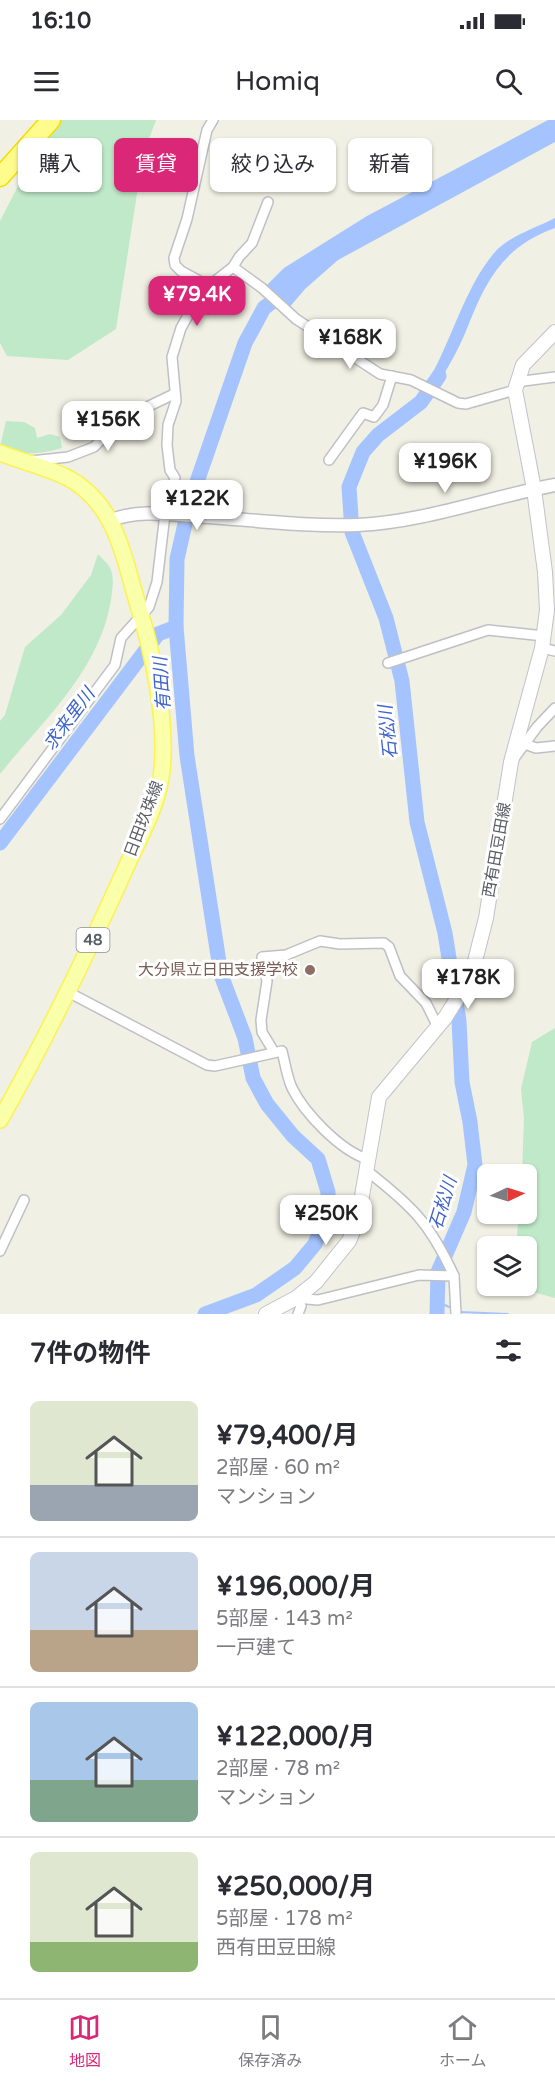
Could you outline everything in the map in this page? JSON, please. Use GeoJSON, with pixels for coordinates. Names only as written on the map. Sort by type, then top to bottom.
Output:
{"type":"FeatureCollection","features":[{"type":"Feature","properties":{"kind":"highway"},"geometry":{"type":"LineString","coordinates":[[0,158],[35,120]]}},
{"type":"Feature","properties":{"kind":"highway"},"geometry":{"type":"LineString","coordinates":[[0,177],[51,120]]}},
{"type":"Feature","properties":{"kind":"main road"},"geometry":{"type":"LineString","coordinates":[[515,386],[523,365],[555,332]]}},
{"type":"Feature","properties":{"kind":"main road","name":"西有田豆田線"},"geometry":{"type":"LineString","coordinates":[[266,1314],[296,1298],[328,1270],[349,1241],[356,1228],[379,1096],[441,1022],[465,986],[481,942],[512,762],[547,645],[545,572],[534,489],[515,386]]}},
{"type":"Feature","properties":{"kind":"main road","name":"日田玖珠線"},"geometry":{"type":"LineString","coordinates":[[0,453],[64,476],[85,488],[112,520],[145,632],[159,707],[163,751],[162,772],[146,822],[68,992],[0,1119]]}},
{"type":"Feature","properties":{"kind":"street"},"geometry":{"type":"LineString","coordinates":[[207,285],[181,271],[175,265],[174,258],[187,219],[207,130],[213,120]]}},
{"type":"Feature","properties":{"kind":"street"},"geometry":{"type":"LineString","coordinates":[[0,819],[115,665],[122,638],[149,607],[157,582],[165,514],[175,478],[170,470],[167,444],[168,425],[176,401],[172,357],[181,327],[207,285],[233,267],[257,235],[268,202]]}},
{"type":"Feature","properties":{"kind":"street"},"geometry":{"type":"LineString","coordinates":[[233,267],[262,288],[296,319],[380,374],[422,384],[458,403],[466,404],[515,386],[555,377]]}},
{"type":"Feature","properties":{"kind":"street"},"geometry":{"type":"LineString","coordinates":[[329,460],[363,413],[374,417],[383,405],[392,376]]}},
{"type":"Feature","properties":{"kind":"street"},"geometry":{"type":"LineString","coordinates":[[25,462],[68,457],[94,447],[120,420],[174,394]]}},
{"type":"Feature","properties":{"kind":"street"},"geometry":{"type":"LineString","coordinates":[[112,520],[128,514],[165,514],[300,525],[361,525],[405,519],[555,485]]}},
{"type":"Feature","properties":{"kind":"street"},"geometry":{"type":"LineString","coordinates":[[388,663],[488,630],[547,645]]}},
{"type":"Feature","properties":{"kind":"street"},"geometry":{"type":"LineString","coordinates":[[512,762],[555,708]]}},
{"type":"Feature","properties":{"kind":"street"},"geometry":{"type":"LineString","coordinates":[[525,744],[536,748],[555,746]]}},
{"type":"Feature","properties":{"kind":"street"},"geometry":{"type":"LineString","coordinates":[[270,1053],[262,1032],[261,1020],[267,981],[262,957],[286,955],[320,941],[340,944],[384,943],[389,947],[400,976],[441,1022]]}},
{"type":"Feature","properties":{"kind":"street"},"geometry":{"type":"LineString","coordinates":[[68,992],[207,1065],[215,1066],[282,1051],[291,1086],[304,1109],[353,1155],[367,1164],[424,1221],[439,1243],[452,1276],[456,1314]]}},
{"type":"Feature","properties":{"kind":"street"},"geometry":{"type":"LineString","coordinates":[[0,1251],[24,1200]]}},
{"type":"Feature","properties":{"kind":"street"},"geometry":{"type":"LineString","coordinates":[[296,1298],[318,1300],[419,1275],[452,1276]]}},
{"type":"Feature","properties":{"kind":"street"},"geometry":{"type":"LineString","coordinates":[[296,1298],[301,1306],[298,1314]]}},
{"type":"Feature","properties":{"kind":"green space"},"geometry":{"type":"Polygon","coordinates":[[[38,120],[156,120],[149,138],[114,138],[114,192],[137,192],[116,329],[68,360],[7,356],[0,343],[0,221],[18,186],[18,192],[102,192],[102,138],[34,138],[38,120]]]}},
{"type":"Feature","properties":{"kind":"green space"},"geometry":{"type":"Polygon","coordinates":[[[6,421],[24,422],[35,428],[37,438],[50,434],[60,437],[62,448],[31,453],[16,452],[0,447],[6,421]]]}},
{"type":"Feature","properties":{"kind":"green space"},"geometry":{"type":"Polygon","coordinates":[[[98,554],[110,568],[113,584],[105,626],[95,650],[67,694],[0,774],[0,721],[5,715],[25,647],[61,615],[91,575],[98,554]]]}},
{"type":"Feature","properties":{"kind":"green space"},"geometry":{"type":"Polygon","coordinates":[[[555,1028],[555,1298],[537,1293],[537,1236],[517,1236],[518,1224],[537,1224],[537,1164],[522,1164],[524,1119],[521,1089],[532,1042],[555,1028]]]}},
{"type":"Feature","properties":{"kind":"water"},"geometry":{"type":"Polygon","coordinates":[[[548,120],[555,120],[555,142],[338,260],[305,289],[288,309],[265,287],[284,268],[367,216],[412,192],[432,192],[432,182],[548,120]]]}},
{"type":"Feature","properties":{"kind":"water"},"geometry":{"type":"Polygon","coordinates":[[[555,218],[555,228],[521,245],[498,268],[480,297],[459,346],[436,389],[427,383],[484,266],[501,246],[555,218]]]}},
{"type":"Feature","properties":{"kind":"waterway","name":"有田川"},"geometry":{"type":"LineString","coordinates":[[205,1314],[256,1295],[295,1268],[315,1244],[328,1210],[328,1192],[318,1159],[293,1136],[267,1104],[253,1078],[245,1038],[221,975],[187,756],[176,627],[177,559],[190,502],[245,343],[264,308],[286,291]]}},
{"type":"Feature","properties":{"kind":"waterway","name":"石松川"},"geometry":{"type":"LineString","coordinates":[[437,1314],[438,1272],[464,1212],[475,1165],[462,1082],[459,1021],[445,933],[417,822],[402,681],[386,618],[352,532],[349,487],[363,452],[378,435],[421,402],[439,376]]}},
{"type":"Feature","properties":{"kind":"waterway","name":"求来里川"},"geometry":{"type":"LineString","coordinates":[[0,843],[158,634],[176,627]]}},
{"type":"Feature","properties":{"kind":"waterway"},"geometry":{"type":"LineString","coordinates":[[437,1302],[452,1308]]}},
{"type":"Feature","properties":{"kind":"waterway"},"geometry":{"type":"LineString","coordinates":[[460,1312],[508,1314]]}},
{"type":"Feature","properties":{"kind":"place","name":"大分県立日田支援学校"},"geometry":{"type":"Point","coordinates":[310,970]}}]}
